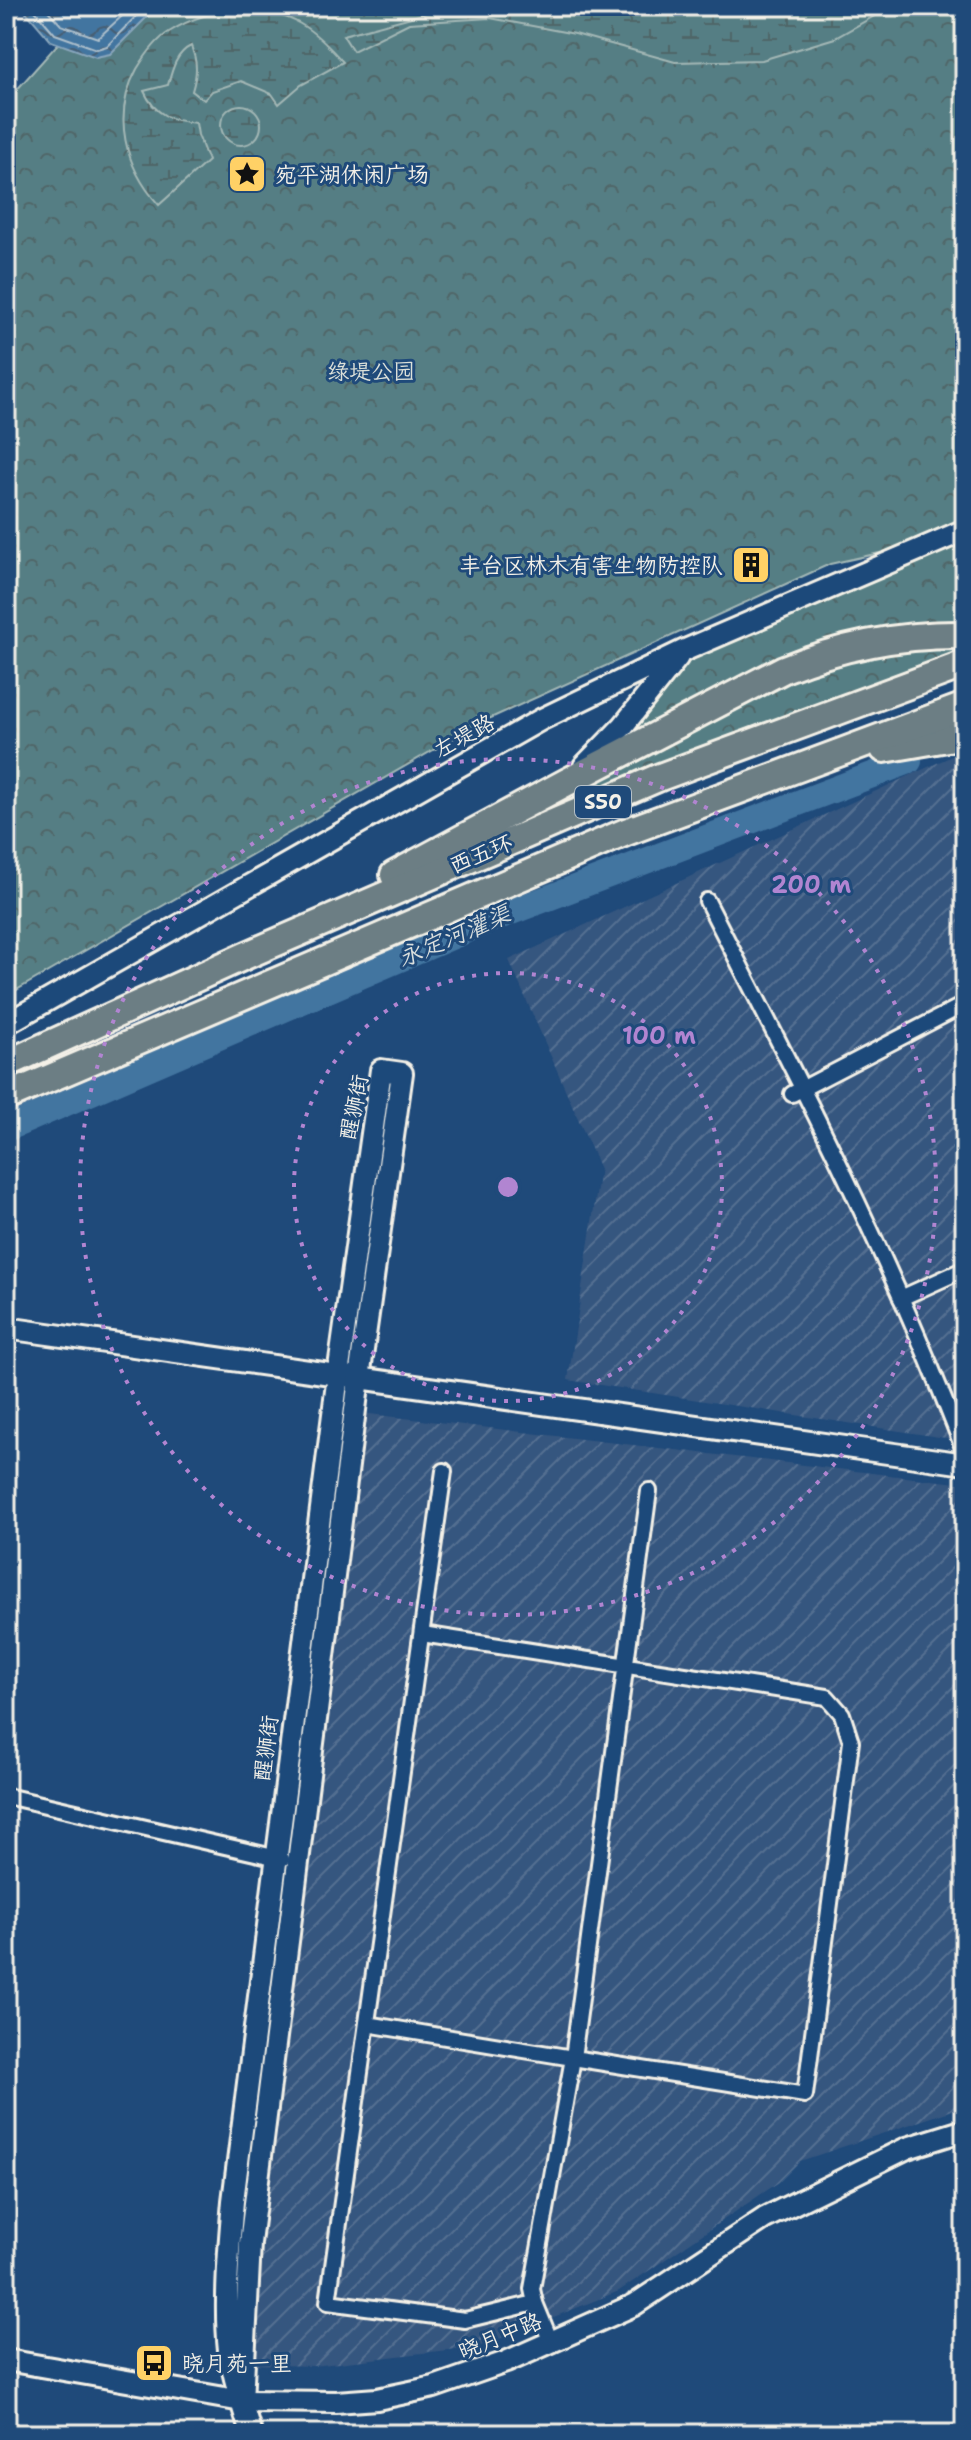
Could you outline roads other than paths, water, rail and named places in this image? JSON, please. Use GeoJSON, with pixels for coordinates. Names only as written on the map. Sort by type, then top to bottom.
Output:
{"type":"FeatureCollection","features":[{"type":"Feature","properties":{"kind":"highway"},"geometry":{"type":"LineString","coordinates":[[247,955],[742,689],[820,655],[897,637],[965,635]]}},
{"type":"Feature","properties":{"kind":"highway","name":"西五环"},"geometry":{"type":"LineString","coordinates":[[6,1064],[247,955],[660,777],[965,664]]}},
{"type":"Feature","properties":{"kind":"highway","name":"西五环"},"geometry":{"type":"LineString","coordinates":[[6,1097],[626,832],[965,706]]}},
{"type":"Feature","properties":{"kind":"highway"},"geometry":{"type":"LineString","coordinates":[[802,766],[965,735]]}},
{"type":"Feature","properties":{"kind":"street","name":"左堤路"},"geometry":{"type":"LineString","coordinates":[[6,1024],[542,719],[683,651],[965,530]]}},
{"type":"Feature","properties":{"kind":"street"},"geometry":{"type":"LineString","coordinates":[[567,782],[623,726],[683,651]]}},
{"type":"Feature","properties":{"kind":"street"},"geometry":{"type":"LineString","coordinates":[[707,901],[797,1091],[901,1298],[965,1453]]}},
{"type":"Feature","properties":{"kind":"street"},"geometry":{"type":"LineString","coordinates":[[797,1091],[965,1004]]}},
{"type":"Feature","properties":{"kind":"street","name":"醒狮街"},"geometry":{"type":"LineString","coordinates":[[242,2401],[250,2243],[359,1378],[402,1073],[381,1070],[338,1375],[230,2241],[229,2350],[242,2401],[251,2434]]}},
{"type":"Feature","properties":{"kind":"street"},"geometry":{"type":"LineString","coordinates":[[901,1298],[965,1269]]}},
{"type":"Feature","properties":{"kind":"street"},"geometry":{"type":"LineString","coordinates":[[6,1328],[965,1464]]}},
{"type":"Feature","properties":{"kind":"street"},"geometry":{"type":"LineString","coordinates":[[444,1471],[328,2302],[465,2320],[535,2303]]}},
{"type":"Feature","properties":{"kind":"street"},"geometry":{"type":"LineString","coordinates":[[551,2342],[532,2289],[573,2058],[649,1491]]}},
{"type":"Feature","properties":{"kind":"street"},"geometry":{"type":"LineString","coordinates":[[367,2024],[805,2095],[851,1742],[842,1714],[827,1697],[422,1634]]}},
{"type":"Feature","properties":{"kind":"street"},"geometry":{"type":"LineString","coordinates":[[6,1796],[298,1863]]}},
{"type":"Feature","properties":{"kind":"street","name":"晓月中路"},"geometry":{"type":"LineString","coordinates":[[6,2360],[242,2401],[336,2402],[377,2399],[434,2387],[506,2362],[634,2305],[765,2218],[907,2148],[965,2130]]}},
{"type":"Feature","properties":{"kind":"water"},"geometry":{"type":"Polygon","coordinates":[[[21,6],[158,6],[110,54],[96,57],[51,41],[21,6]]]}},
{"type":"Feature","properties":{"kind":"waterway","name":"永定河灌渠"},"geometry":{"type":"LineString","coordinates":[[6,1129],[490,920],[909,761]]}},
{"type":"Feature","properties":{"kind":"place","name":"宛平湖休闲广场"},"geometry":{"type":"Point","coordinates":[247,174]}},
{"type":"Feature","properties":{"kind":"place","name":"丰台区林木有害生物防控队"},"geometry":{"type":"Point","coordinates":[751,565]}},
{"type":"Feature","properties":{"kind":"place","name":"晓月苑一里"},"geometry":{"type":"Point","coordinates":[154,2363]}},
{"type":"Feature","properties":{"kind":"park label","name":"绿堤公园"},"geometry":{"type":"Point","coordinates":[371,371]}}]}
